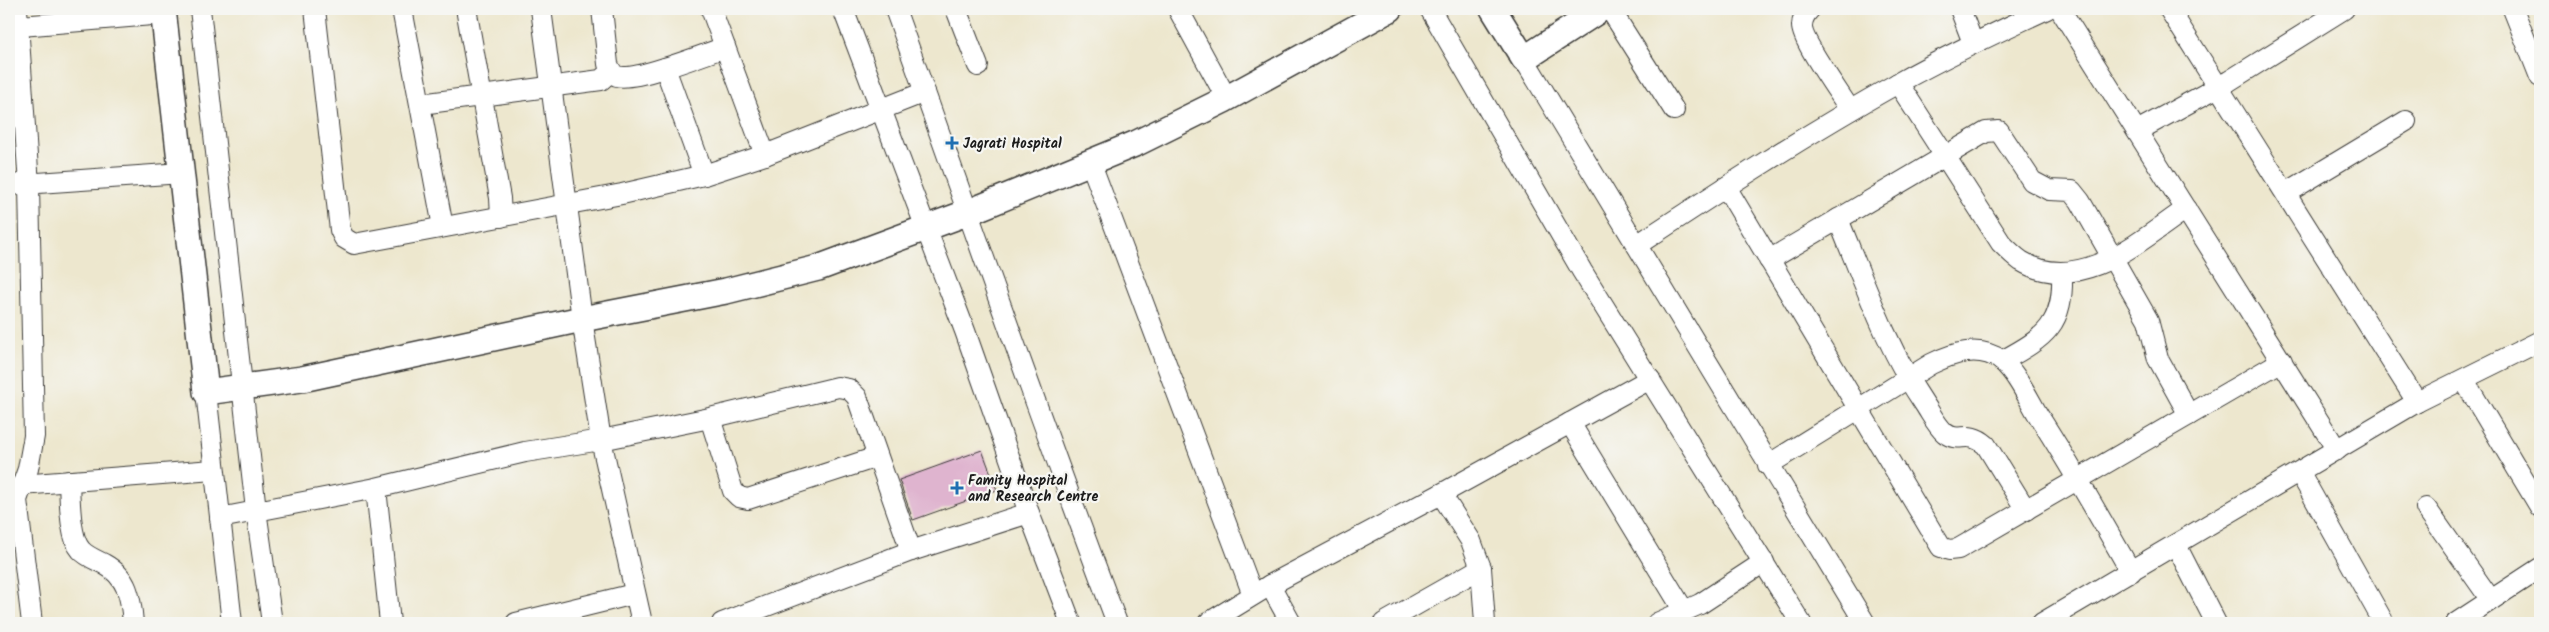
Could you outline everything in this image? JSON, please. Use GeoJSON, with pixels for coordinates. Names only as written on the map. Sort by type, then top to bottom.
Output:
{"type":"FeatureCollection","features":[{"type":"Feature","properties":{"kind":"street"},"geometry":{"type":"LineString","coordinates":[[200,9],[256,510],[272,623]]}},
{"type":"Feature","properties":{"kind":"street"},"geometry":{"type":"LineString","coordinates":[[315,9],[340,230],[344,238],[354,244],[569,204],[704,175],[765,155],[925,92]]}},
{"type":"Feature","properties":{"kind":"street"},"geometry":{"type":"LineString","coordinates":[[402,9],[443,228]]}},
{"type":"Feature","properties":{"kind":"street"},"geometry":{"type":"LineString","coordinates":[[468,9],[467,14],[501,217]]}},
{"type":"Feature","properties":{"kind":"street"},"geometry":{"type":"LineString","coordinates":[[541,9],[569,204],[582,319],[601,440],[642,623]]}},
{"type":"Feature","properties":{"kind":"street"},"geometry":{"type":"LineString","coordinates":[[602,9],[608,64],[611,72],[617,76],[665,68],[724,47]]}},
{"type":"Feature","properties":{"kind":"street"},"geometry":{"type":"LineString","coordinates":[[711,9],[765,155]]}},
{"type":"Feature","properties":{"kind":"street"},"geometry":{"type":"LineString","coordinates":[[843,9],[926,228],[1028,513],[1071,623]]}},
{"type":"Feature","properties":{"kind":"street"},"geometry":{"type":"LineString","coordinates":[[895,9],[969,212],[1012,341],[1117,623]]}},
{"type":"Feature","properties":{"kind":"street"},"geometry":{"type":"LineString","coordinates":[[956,9],[978,66]]}},
{"type":"Feature","properties":{"kind":"street"},"geometry":{"type":"LineString","coordinates":[[1178,9],[1227,99]]}},
{"type":"Feature","properties":{"kind":"street"},"geometry":{"type":"LineString","coordinates":[[206,392],[302,379],[582,319],[726,291],[818,268],[969,212],[1137,143],[1227,99],[1390,9]]}},
{"type":"Feature","properties":{"kind":"street"},"geometry":{"type":"LineString","coordinates":[[1430,9],[1582,271],[1801,623]]}},
{"type":"Feature","properties":{"kind":"street"},"geometry":{"type":"LineString","coordinates":[[1493,9],[1865,623]]}},
{"type":"Feature","properties":{"kind":"street"},"geometry":{"type":"LineString","coordinates":[[1524,59],[1601,9]]}},
{"type":"Feature","properties":{"kind":"street"},"geometry":{"type":"LineString","coordinates":[[1610,9],[1674,110]]}},
{"type":"Feature","properties":{"kind":"street"},"geometry":{"type":"LineString","coordinates":[[1810,9],[1805,14],[1801,26],[1806,40],[1850,110]]}},
{"type":"Feature","properties":{"kind":"street"},"geometry":{"type":"LineString","coordinates":[[1960,9],[1973,43]]}},
{"type":"Feature","properties":{"kind":"street"},"geometry":{"type":"LineString","coordinates":[[1637,245],[1726,187],[1898,82],[1973,43],[2047,9]]}},
{"type":"Feature","properties":{"kind":"street"},"geometry":{"type":"LineString","coordinates":[[2060,9],[2336,450]]}},
{"type":"Feature","properties":{"kind":"street"},"geometry":{"type":"LineString","coordinates":[[2169,9],[2417,402]]}},
{"type":"Feature","properties":{"kind":"street"},"geometry":{"type":"LineString","coordinates":[[2137,131],[2217,86],[2344,9]]}},
{"type":"Feature","properties":{"kind":"street"},"geometry":{"type":"LineString","coordinates":[[2513,9],[2540,77]]}},
{"type":"Feature","properties":{"kind":"street"},"geometry":{"type":"LineString","coordinates":[[32,623],[13,523],[21,485],[28,469],[34,436],[29,185],[14,21],[164,11],[232,623]]}},
{"type":"Feature","properties":{"kind":"street"},"geometry":{"type":"LineString","coordinates":[[665,68],[704,175]]}},
{"type":"Feature","properties":{"kind":"street"},"geometry":{"type":"LineString","coordinates":[[421,104],[601,80],[611,72]]}},
{"type":"Feature","properties":{"kind":"street"},"geometry":{"type":"LineString","coordinates":[[1898,82],[2001,243],[2021,260],[2042,270],[2062,272],[2088,269],[2114,258],[2186,209]]}},
{"type":"Feature","properties":{"kind":"street"},"geometry":{"type":"LineString","coordinates":[[2286,192],[2406,121]]}},
{"type":"Feature","properties":{"kind":"street"},"geometry":{"type":"LineString","coordinates":[[1769,260],[1986,132],[1999,131],[2032,181],[2049,190],[2072,191],[2080,201],[2148,320],[2158,359],[2189,415]]}},
{"type":"Feature","properties":{"kind":"street"},"geometry":{"type":"LineString","coordinates":[[1090,161],[1262,590],[1291,623]]}},
{"type":"Feature","properties":{"kind":"street"},"geometry":{"type":"LineString","coordinates":[[9,185],[182,173]]}},
{"type":"Feature","properties":{"kind":"street"},"geometry":{"type":"LineString","coordinates":[[1726,187],[1941,546],[1949,550],[1958,549],[2282,361]]}},
{"type":"Feature","properties":{"kind":"street"},"geometry":{"type":"LineString","coordinates":[[1838,219],[1871,301],[1906,378],[1944,432],[1957,438],[1968,435],[1978,437],[1986,445],[2026,510]]}},
{"type":"Feature","properties":{"kind":"street"},"geometry":{"type":"LineString","coordinates":[[2002,361],[2033,344],[2048,329],[2058,313],[2063,296],[2062,272]]}},
{"type":"Feature","properties":{"kind":"street"},"geometry":{"type":"LineString","coordinates":[[2042,623],[2300,473],[2417,402],[2540,341]]}},
{"type":"Feature","properties":{"kind":"street"},"geometry":{"type":"LineString","coordinates":[[1768,465],[1860,409],[1906,378],[1950,354],[1977,350],[2002,361],[2017,381],[2079,479],[2131,572]]}},
{"type":"Feature","properties":{"kind":"street"},"geometry":{"type":"LineString","coordinates":[[1208,623],[1262,590],[1441,494],[1650,378]]}},
{"type":"Feature","properties":{"kind":"street"},"geometry":{"type":"LineString","coordinates":[[2464,380],[2540,507]]}},
{"type":"Feature","properties":{"kind":"street"},"geometry":{"type":"LineString","coordinates":[[220,518],[376,488],[516,454],[601,440],[710,418],[838,387],[849,389],[856,397],[911,552]]}},
{"type":"Feature","properties":{"kind":"street"},"geometry":{"type":"LineString","coordinates":[[710,418],[732,491],[739,497],[748,499],[877,457]]}},
{"type":"Feature","properties":{"kind":"street"},"geometry":{"type":"LineString","coordinates":[[1570,423],[1684,611]]}},
{"type":"Feature","properties":{"kind":"street"},"geometry":{"type":"LineString","coordinates":[[21,485],[214,470]]}},
{"type":"Feature","properties":{"kind":"street"},"geometry":{"type":"LineString","coordinates":[[2300,473],[2384,623]]}},
{"type":"Feature","properties":{"kind":"street"},"geometry":{"type":"LineString","coordinates":[[69,482],[74,538],[80,550],[118,574],[129,593],[133,623]]}},
{"type":"Feature","properties":{"kind":"street"},"geometry":{"type":"LineString","coordinates":[[376,488],[390,623]]}},
{"type":"Feature","properties":{"kind":"street"},"geometry":{"type":"LineString","coordinates":[[1441,494],[1471,541],[1481,568],[1485,623]]}},
{"type":"Feature","properties":{"kind":"street"},"geometry":{"type":"LineString","coordinates":[[2426,508],[2491,600]]}},
{"type":"Feature","properties":{"kind":"street"},"geometry":{"type":"LineString","coordinates":[[722,623],[755,617],[911,552],[1028,513]]}},
{"type":"Feature","properties":{"kind":"street"},"geometry":{"type":"LineString","coordinates":[[2176,545],[2216,623]]}},
{"type":"Feature","properties":{"kind":"street"},"geometry":{"type":"LineString","coordinates":[[1657,623],[1700,604],[1764,562]]}},
{"type":"Feature","properties":{"kind":"street"},"geometry":{"type":"LineString","coordinates":[[1384,623],[1481,568]]}},
{"type":"Feature","properties":{"kind":"street"},"geometry":{"type":"LineString","coordinates":[[2456,623],[2540,568]]}},
{"type":"Feature","properties":{"kind":"street"},"geometry":{"type":"LineString","coordinates":[[516,623],[634,594]]}},
{"type":"Feature","properties":{"kind":"building"},"geometry":{"type":"Polygon","coordinates":[[[982,450],[997,490],[913,520],[899,480],[982,450]]]}},
{"type":"Feature","properties":{"kind":"place","name":"Jagrati Hospital"},"geometry":{"type":"Point","coordinates":[952,143]}},
{"type":"Feature","properties":{"kind":"place","name":"Famity Hospital and Research Centre"},"geometry":{"type":"Point","coordinates":[957,488]}}]}
